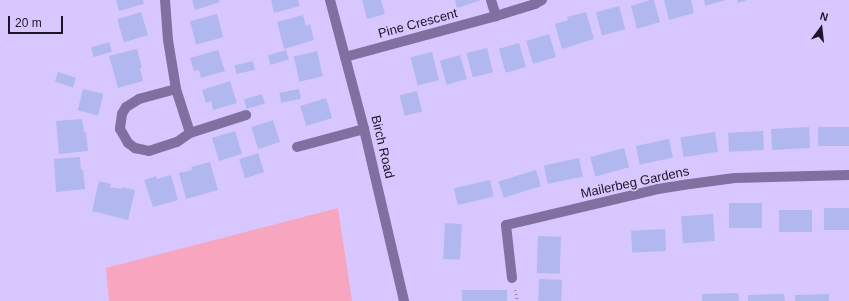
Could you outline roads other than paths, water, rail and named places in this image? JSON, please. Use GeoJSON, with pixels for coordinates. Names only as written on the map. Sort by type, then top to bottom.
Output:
{"type":"FeatureCollection","features":[{"type":"Feature","properties":{"kind":"street"},"geometry":{"type":"LineString","coordinates":[[165,0],[168,40],[176,89],[190,133]]}},
{"type":"Feature","properties":{"kind":"street","name":"Birch Road"},"geometry":{"type":"LineString","coordinates":[[330,0],[364,129],[404,301]]}},
{"type":"Feature","properties":{"kind":"street"},"geometry":{"type":"LineString","coordinates":[[491,0],[496,16]]}},
{"type":"Feature","properties":{"kind":"street","name":"Pine Crescent"},"geometry":{"type":"LineString","coordinates":[[345,57],[496,16],[535,4],[542,0]]}},
{"type":"Feature","properties":{"kind":"street"},"geometry":{"type":"LineString","coordinates":[[176,89],[139,98],[129,104],[122,114],[120,122],[122,136],[135,148],[148,151],[177,142],[190,133],[246,115]]}},
{"type":"Feature","properties":{"kind":"street"},"geometry":{"type":"LineString","coordinates":[[297,147],[364,129]]}},
{"type":"Feature","properties":{"kind":"street","name":"Mailerbeg Gardens"},"geometry":{"type":"LineString","coordinates":[[512,278],[506,225],[658,189],[690,184],[735,178],[849,174]]}}]}
